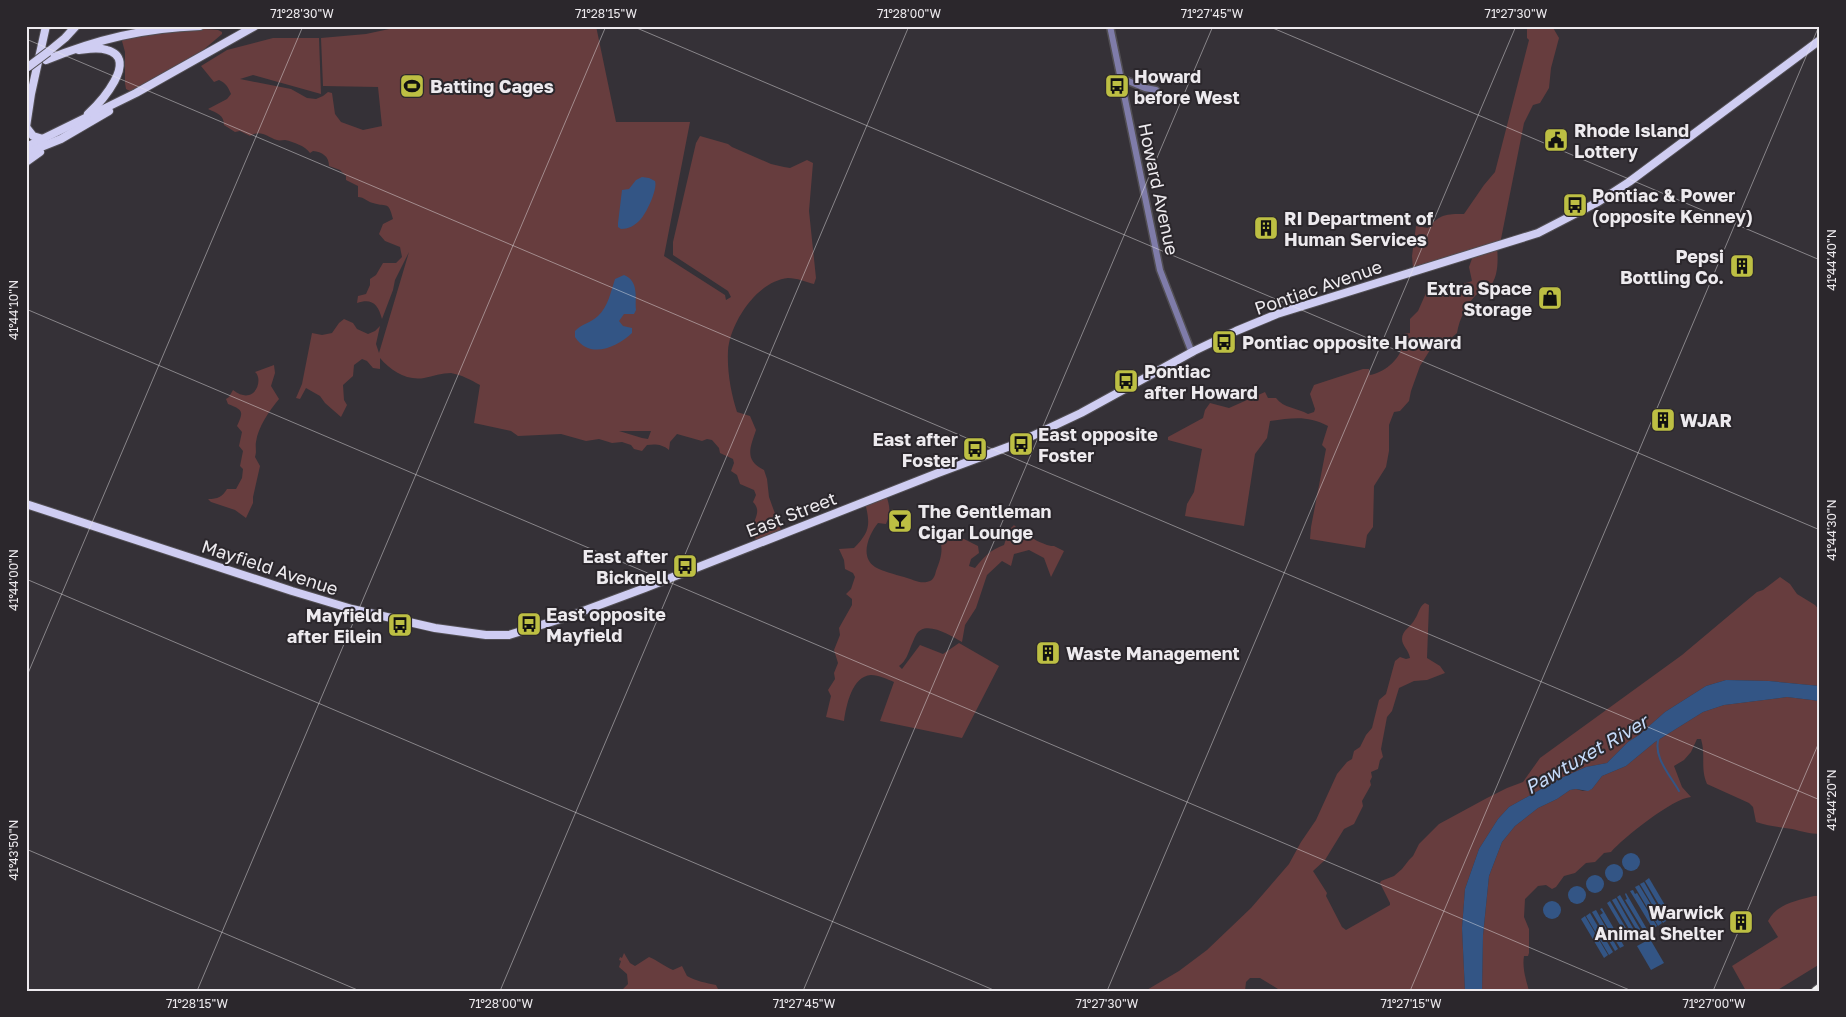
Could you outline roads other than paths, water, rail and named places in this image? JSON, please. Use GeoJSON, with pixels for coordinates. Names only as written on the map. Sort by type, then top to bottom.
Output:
{"type":"FeatureCollection","features":[{"type":"Feature","properties":{"kind":"highway"},"geometry":{"type":"LineString","coordinates":[[1816,991],[1820,988]]}},
{"type":"Feature","properties":{"kind":"main road"},"geometry":{"type":"LineString","coordinates":[[44,139],[33,136],[26,127],[31,94],[46,26]]}},
{"type":"Feature","properties":{"kind":"main road"},"geometry":{"type":"LineString","coordinates":[[47,56],[76,26]]}},
{"type":"Feature","properties":{"kind":"main road"},"geometry":{"type":"LineString","coordinates":[[27,67],[47,56],[127,34],[165,28],[200,26]]}},
{"type":"Feature","properties":{"kind":"main road"},"geometry":{"type":"LineString","coordinates":[[26,162],[136,93],[255,26]]}},
{"type":"Feature","properties":{"kind":"main road","name":"Pontiac Avenue"},"geometry":{"type":"LineString","coordinates":[[1081,413],[1236,331],[1286,311],[1538,232],[1609,196],[1678,147],[1820,40]]}},
{"type":"Feature","properties":{"kind":"main road"},"geometry":{"type":"LineString","coordinates":[[67,51],[108,50],[117,56],[120,64],[119,72],[110,89],[80,122]]}},
{"type":"Feature","properties":{"kind":"main road"},"geometry":{"type":"LineString","coordinates":[[26,147],[80,122],[116,101],[136,93]]}},
{"type":"Feature","properties":{"kind":"main road"},"geometry":{"type":"LineString","coordinates":[[26,104],[31,94]]}},
{"type":"Feature","properties":{"kind":"main road"},"geometry":{"type":"LineString","coordinates":[[26,153],[61,139]]}},
{"type":"Feature","properties":{"kind":"main road","name":"East Street"},"geometry":{"type":"LineString","coordinates":[[509,635],[567,617],[697,568],[1013,445],[1081,413]]}},
{"type":"Feature","properties":{"kind":"main road","name":"Mayfield Avenue"},"geometry":{"type":"LineString","coordinates":[[26,504],[352,609],[435,628],[486,636],[509,635]]}},
{"type":"Feature","properties":{"kind":"street","name":"Howard Avenue"},"geometry":{"type":"LineString","coordinates":[[1110,26],[1160,270],[1192,353]]}},
{"type":"Feature","properties":{"kind":"street"},"geometry":{"type":"LineString","coordinates":[[1121,78],[1145,88],[1156,90]]}},
{"type":"Feature","properties":{"kind":"water"},"geometry":{"type":"Polygon","coordinates":[[[642,177],[655,181],[655,190],[651,202],[637,223],[628,228],[621,229],[618,227],[618,223],[622,190],[629,189],[636,180],[642,177]]]}},
{"type":"Feature","properties":{"kind":"water"},"geometry":{"type":"Polygon","coordinates":[[[624,275],[634,285],[636,310],[634,314],[624,314],[619,321],[623,326],[632,328],[632,333],[619,343],[604,349],[588,348],[575,337],[575,331],[601,312],[609,299],[615,279],[624,275]]]}},
{"type":"Feature","properties":{"kind":"water"},"geometry":{"type":"Polygon","coordinates":[[[1726,680],[1769,681],[1820,686],[1820,701],[1787,697],[1724,705],[1703,712],[1655,742],[1626,766],[1602,776],[1592,789],[1588,791],[1570,790],[1538,808],[1515,826],[1502,842],[1489,876],[1483,935],[1482,991],[1465,991],[1462,928],[1465,889],[1479,849],[1498,819],[1509,807],[1561,778],[1586,767],[1607,763],[1628,742],[1665,712],[1706,686],[1726,680]]]}},
{"type":"Feature","properties":{"kind":"water"},"geometry":{"type":"Polygon","coordinates":[[[1631,853],[1637,856],[1640,862],[1637,868],[1631,871],[1625,868],[1622,862],[1625,856],[1631,853]]]}},
{"type":"Feature","properties":{"kind":"water"},"geometry":{"type":"Polygon","coordinates":[[[1614,864],[1620,867],[1623,873],[1620,879],[1614,882],[1608,879],[1605,873],[1608,867],[1614,864]]]}},
{"type":"Feature","properties":{"kind":"water"},"geometry":{"type":"Polygon","coordinates":[[[1595,875],[1601,878],[1604,884],[1601,890],[1595,893],[1589,890],[1586,884],[1589,878],[1595,875]]]}},
{"type":"Feature","properties":{"kind":"water"},"geometry":{"type":"Polygon","coordinates":[[[1649,878],[1672,917],[1668,920],[1645,881],[1649,878]]]}},
{"type":"Feature","properties":{"kind":"water"},"geometry":{"type":"Polygon","coordinates":[[[1644,882],[1666,921],[1663,923],[1640,884],[1644,882]]]}},
{"type":"Feature","properties":{"kind":"water"},"geometry":{"type":"Polygon","coordinates":[[[1639,885],[1662,923],[1658,926],[1635,887],[1639,885]]]}},
{"type":"Feature","properties":{"kind":"water"},"geometry":{"type":"Polygon","coordinates":[[[1577,886],[1583,889],[1586,895],[1583,901],[1577,904],[1571,901],[1568,895],[1571,889],[1577,886]]]}},
{"type":"Feature","properties":{"kind":"water"},"geometry":{"type":"Polygon","coordinates":[[[1633,890],[1635,894],[1637,893],[1657,926],[1653,929],[1630,891],[1633,890]]]}},
{"type":"Feature","properties":{"kind":"water"},"geometry":{"type":"Polygon","coordinates":[[[1626,893],[1648,931],[1645,933],[1625,900],[1627,899],[1626,893]]]}},
{"type":"Feature","properties":{"kind":"water"},"geometry":{"type":"Polygon","coordinates":[[[1620,895],[1643,934],[1640,936],[1617,897],[1620,895]]]}},
{"type":"Feature","properties":{"kind":"water"},"geometry":{"type":"Polygon","coordinates":[[[1616,898],[1638,937],[1635,939],[1612,900],[1616,898]]]}},
{"type":"Feature","properties":{"kind":"water"},"geometry":{"type":"Polygon","coordinates":[[[1552,901],[1558,904],[1561,910],[1558,916],[1552,919],[1546,916],[1543,910],[1546,904],[1552,901]]]}},
{"type":"Feature","properties":{"kind":"water"},"geometry":{"type":"Polygon","coordinates":[[[1610,901],[1633,940],[1630,942],[1607,903],[1610,901]]]}},
{"type":"Feature","properties":{"kind":"water"},"geometry":{"type":"Polygon","coordinates":[[[1602,908],[1624,946],[1620,948],[1600,915],[1603,913],[1600,909],[1602,908]]]}},
{"type":"Feature","properties":{"kind":"water"},"geometry":{"type":"Polygon","coordinates":[[[1596,910],[1618,949],[1615,951],[1592,912],[1596,910]]]}},
{"type":"Feature","properties":{"kind":"water"},"geometry":{"type":"Polygon","coordinates":[[[1590,913],[1613,952],[1609,955],[1586,916],[1590,913]]]}},
{"type":"Feature","properties":{"kind":"water"},"geometry":{"type":"Polygon","coordinates":[[[1585,916],[1608,955],[1604,958],[1581,919],[1585,916]]]}},
{"type":"Feature","properties":{"kind":"water"},"geometry":{"type":"Polygon","coordinates":[[[1650,939],[1664,963],[1651,970],[1637,946],[1650,939]]]}},
{"type":"Feature","properties":{"kind":"waterway"},"geometry":{"type":"LineString","coordinates":[[1659,737],[1657,744],[1660,758],[1679,791]]}},
{"type":"Feature","properties":{"kind":"place","name":"Batting Cages"},"geometry":{"type":"Point","coordinates":[412,86]}},
{"type":"Feature","properties":{"kind":"place","name":"Howard before West"},"geometry":{"type":"Point","coordinates":[1117,86]}},
{"type":"Feature","properties":{"kind":"place","name":"Rhode Island Lottery"},"geometry":{"type":"Point","coordinates":[1556,140]}},
{"type":"Feature","properties":{"kind":"place","name":"Pontiac & Power (opposite Kenney)"},"geometry":{"type":"Point","coordinates":[1575,205]}},
{"type":"Feature","properties":{"kind":"place","name":"RI Department of Human Services"},"geometry":{"type":"Point","coordinates":[1266,228]}},
{"type":"Feature","properties":{"kind":"place","name":"Pepsi Bottling Co."},"geometry":{"type":"Point","coordinates":[1742,266]}},
{"type":"Feature","properties":{"kind":"place","name":"Extra Space Storage"},"geometry":{"type":"Point","coordinates":[1550,298]}},
{"type":"Feature","properties":{"kind":"place","name":"Pontiac opposite Howard"},"geometry":{"type":"Point","coordinates":[1224,342]}},
{"type":"Feature","properties":{"kind":"place","name":"Pontiac after Howard"},"geometry":{"type":"Point","coordinates":[1126,381]}},
{"type":"Feature","properties":{"kind":"place","name":"WJAR"},"geometry":{"type":"Point","coordinates":[1663,420]}},
{"type":"Feature","properties":{"kind":"place","name":"East opposite Foster"},"geometry":{"type":"Point","coordinates":[1021,444]}},
{"type":"Feature","properties":{"kind":"place","name":"East after Foster"},"geometry":{"type":"Point","coordinates":[975,449]}},
{"type":"Feature","properties":{"kind":"place","name":"The Gentleman Cigar Lounge"},"geometry":{"type":"Point","coordinates":[900,521]}},
{"type":"Feature","properties":{"kind":"place","name":"East after Bicknell"},"geometry":{"type":"Point","coordinates":[685,566]}},
{"type":"Feature","properties":{"kind":"place","name":"East opposite Mayfield"},"geometry":{"type":"Point","coordinates":[529,624]}},
{"type":"Feature","properties":{"kind":"place","name":"Mayfield after Eilein"},"geometry":{"type":"Point","coordinates":[400,625]}},
{"type":"Feature","properties":{"kind":"place","name":"Waste Management"},"geometry":{"type":"Point","coordinates":[1048,653]}},
{"type":"Feature","properties":{"kind":"place","name":"Warwick Animal Shelter"},"geometry":{"type":"Point","coordinates":[1741,922]}},
{"type":"Feature","properties":{"kind":"water label","name":"Pawtuxet River"},"geometry":{"type":"Point","coordinates":[1586,754]}}]}
